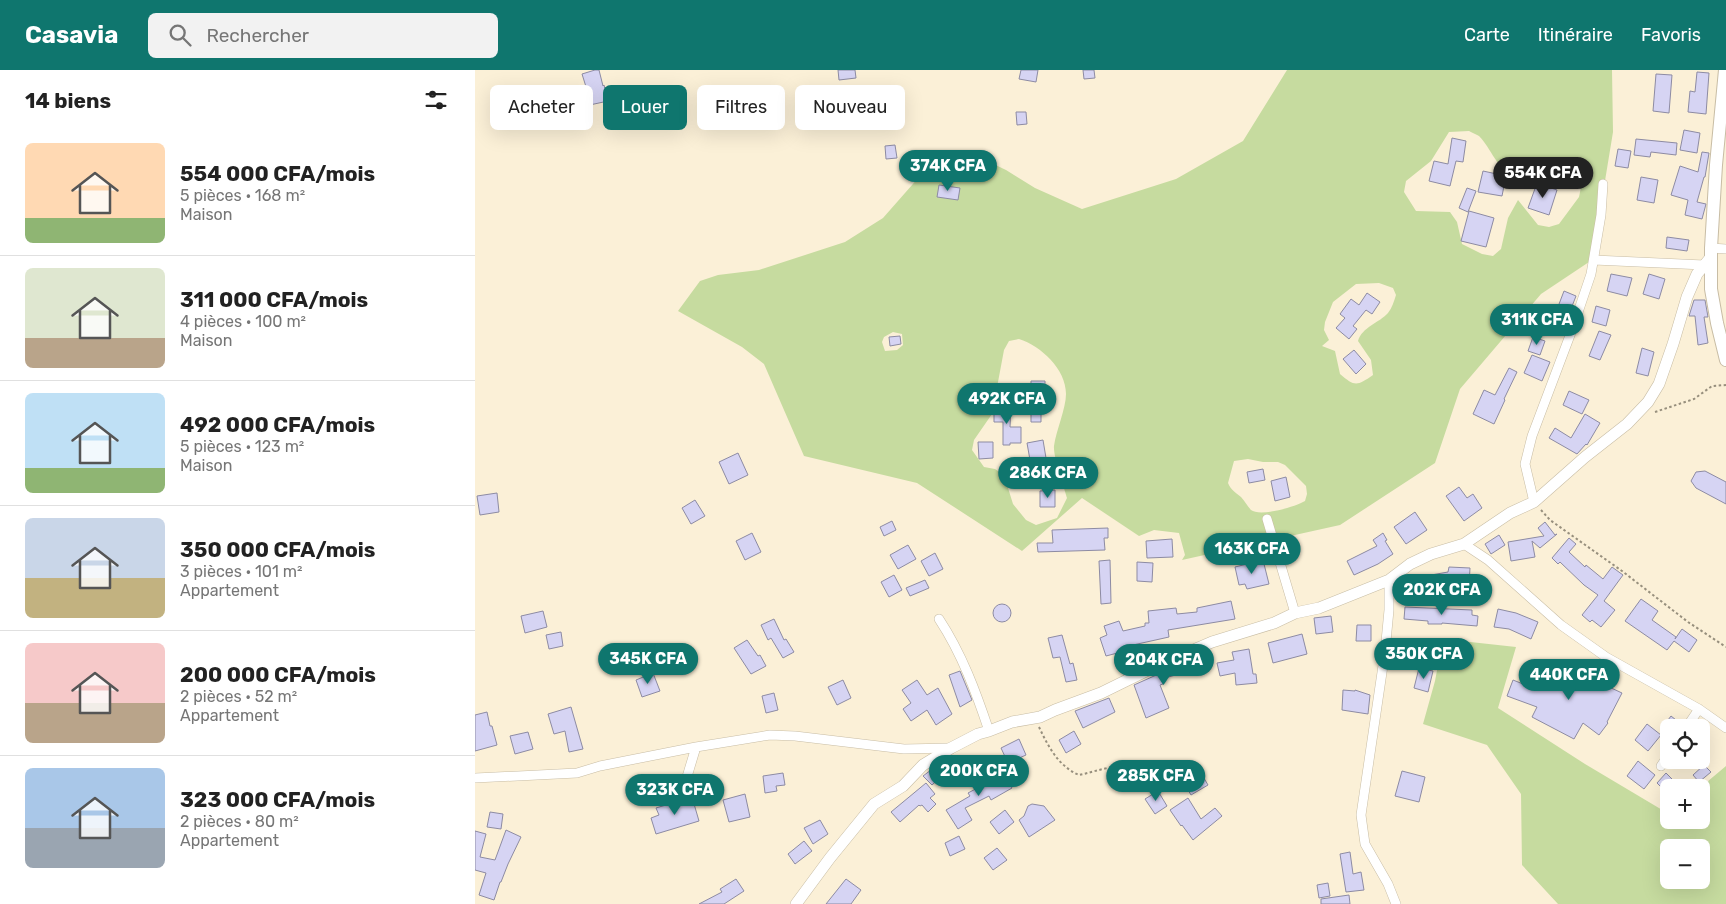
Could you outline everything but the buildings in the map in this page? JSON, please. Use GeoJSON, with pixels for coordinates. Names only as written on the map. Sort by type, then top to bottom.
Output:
{"type":"FeatureCollection","features":[{"type":"Feature","properties":{"kind":"main road"},"geometry":{"type":"LineString","coordinates":[[1725,70],[1722,130],[1709,257],[1711,288],[1726,360]]}},
{"type":"Feature","properties":{"kind":"street"},"geometry":{"type":"LineString","coordinates":[[1534,502],[1525,464],[1531,436],[1572,330],[1594,260],[1601,215],[1603,184]]}},
{"type":"Feature","properties":{"kind":"street"},"geometry":{"type":"LineString","coordinates":[[1594,260],[1709,257],[1726,249]]}},
{"type":"Feature","properties":{"kind":"street"},"geometry":{"type":"LineString","coordinates":[[796,904],[874,804],[903,786],[923,765],[951,748],[978,734],[1012,722],[1040,718],[1055,710],[1101,693],[1156,666],[1212,642],[1274,623],[1295,613],[1319,608],[1389,580],[1410,564],[1431,554],[1464,544],[1510,514],[1534,502],[1585,457],[1627,424],[1648,402],[1659,384],[1687,297],[1697,274],[1709,257]]}},
{"type":"Feature","properties":{"kind":"street"},"geometry":{"type":"LineString","coordinates":[[1267,519],[1295,613]]}},
{"type":"Feature","properties":{"kind":"street"},"geometry":{"type":"LineString","coordinates":[[1464,544],[1488,560],[1561,625],[1598,651],[1699,709],[1726,728]]}},
{"type":"Feature","properties":{"kind":"street"},"geometry":{"type":"LineString","coordinates":[[1389,580],[1389,610],[1385,652],[1361,816],[1365,844],[1388,884],[1396,904]]}},
{"type":"Feature","properties":{"kind":"street"},"geometry":{"type":"LineString","coordinates":[[939,619],[953,640],[967,670],[989,731]]}},
{"type":"Feature","properties":{"kind":"street"},"geometry":{"type":"LineString","coordinates":[[1692,719],[1699,709]]}},
{"type":"Feature","properties":{"kind":"street"},"geometry":{"type":"LineString","coordinates":[[475,778],[577,773],[600,766],[696,747],[770,735],[795,736],[904,749],[951,748]]}},
{"type":"Feature","properties":{"kind":"street"},"geometry":{"type":"LineString","coordinates":[[686,780],[696,747]]}},
{"type":"Feature","properties":{"kind":"path"},"geometry":{"type":"LineString","coordinates":[[1653,412],[1695,399],[1713,386],[1726,385]]}},
{"type":"Feature","properties":{"kind":"path"},"geometry":{"type":"LineString","coordinates":[[1534,502],[1550,520],[1726,647]]}},
{"type":"Feature","properties":{"kind":"path"},"geometry":{"type":"LineString","coordinates":[[1040,718],[1036,720],[1046,742],[1060,763],[1073,773],[1079,775],[1141,763],[1148,765]]}},
{"type":"Feature","properties":{"kind":"green space"},"geometry":{"type":"Polygon","coordinates":[[[1287,70],[1612,70],[1613,132],[1592,260],[1541,294],[1460,389],[1435,463],[1340,525],[1182,560],[1185,555],[1179,533],[1154,530],[1139,536],[1082,498],[1022,551],[917,483],[804,456],[764,364],[742,347],[678,311],[700,281],[718,275],[759,270],[845,242],[883,218],[927,168],[964,150],[1006,170],[1035,188],[1082,209],[1176,179],[1243,141],[1287,70]],[[1469,131],[1449,132],[1431,161],[1406,181],[1404,192],[1416,211],[1450,212],[1457,222],[1462,244],[1482,254],[1493,256],[1501,249],[1508,218],[1518,200],[1538,225],[1549,227],[1559,224],[1579,197],[1581,187],[1576,177],[1561,175],[1523,178],[1515,176],[1503,169],[1479,136],[1469,131]],[[1379,283],[1356,284],[1333,302],[1324,330],[1329,340],[1322,346],[1335,351],[1340,374],[1356,384],[1373,375],[1371,360],[1358,341],[1360,336],[1388,313],[1396,295],[1393,288],[1379,283]],[[893,332],[884,337],[882,342],[885,351],[897,350],[903,345],[902,334],[893,332]],[[1019,339],[1009,341],[1004,350],[992,414],[974,440],[972,450],[984,467],[995,469],[1004,475],[1013,504],[1026,520],[1036,525],[1057,518],[1067,498],[1054,451],[1066,400],[1065,385],[1057,367],[1036,347],[1019,339]],[[1248,459],[1234,461],[1228,483],[1251,510],[1255,512],[1269,512],[1294,506],[1305,501],[1307,494],[1306,486],[1285,465],[1278,462],[1248,459]]]}},
{"type":"Feature","properties":{"kind":"green space"},"geometry":{"type":"Polygon","coordinates":[[[1443,639],[1516,647],[1498,708],[1585,764],[1660,809],[1660,829],[1710,829],[1710,779],[1726,766],[1726,904],[1558,904],[1522,865],[1521,794],[1487,745],[1423,724],[1435,681],[1443,639]]]}}]}
